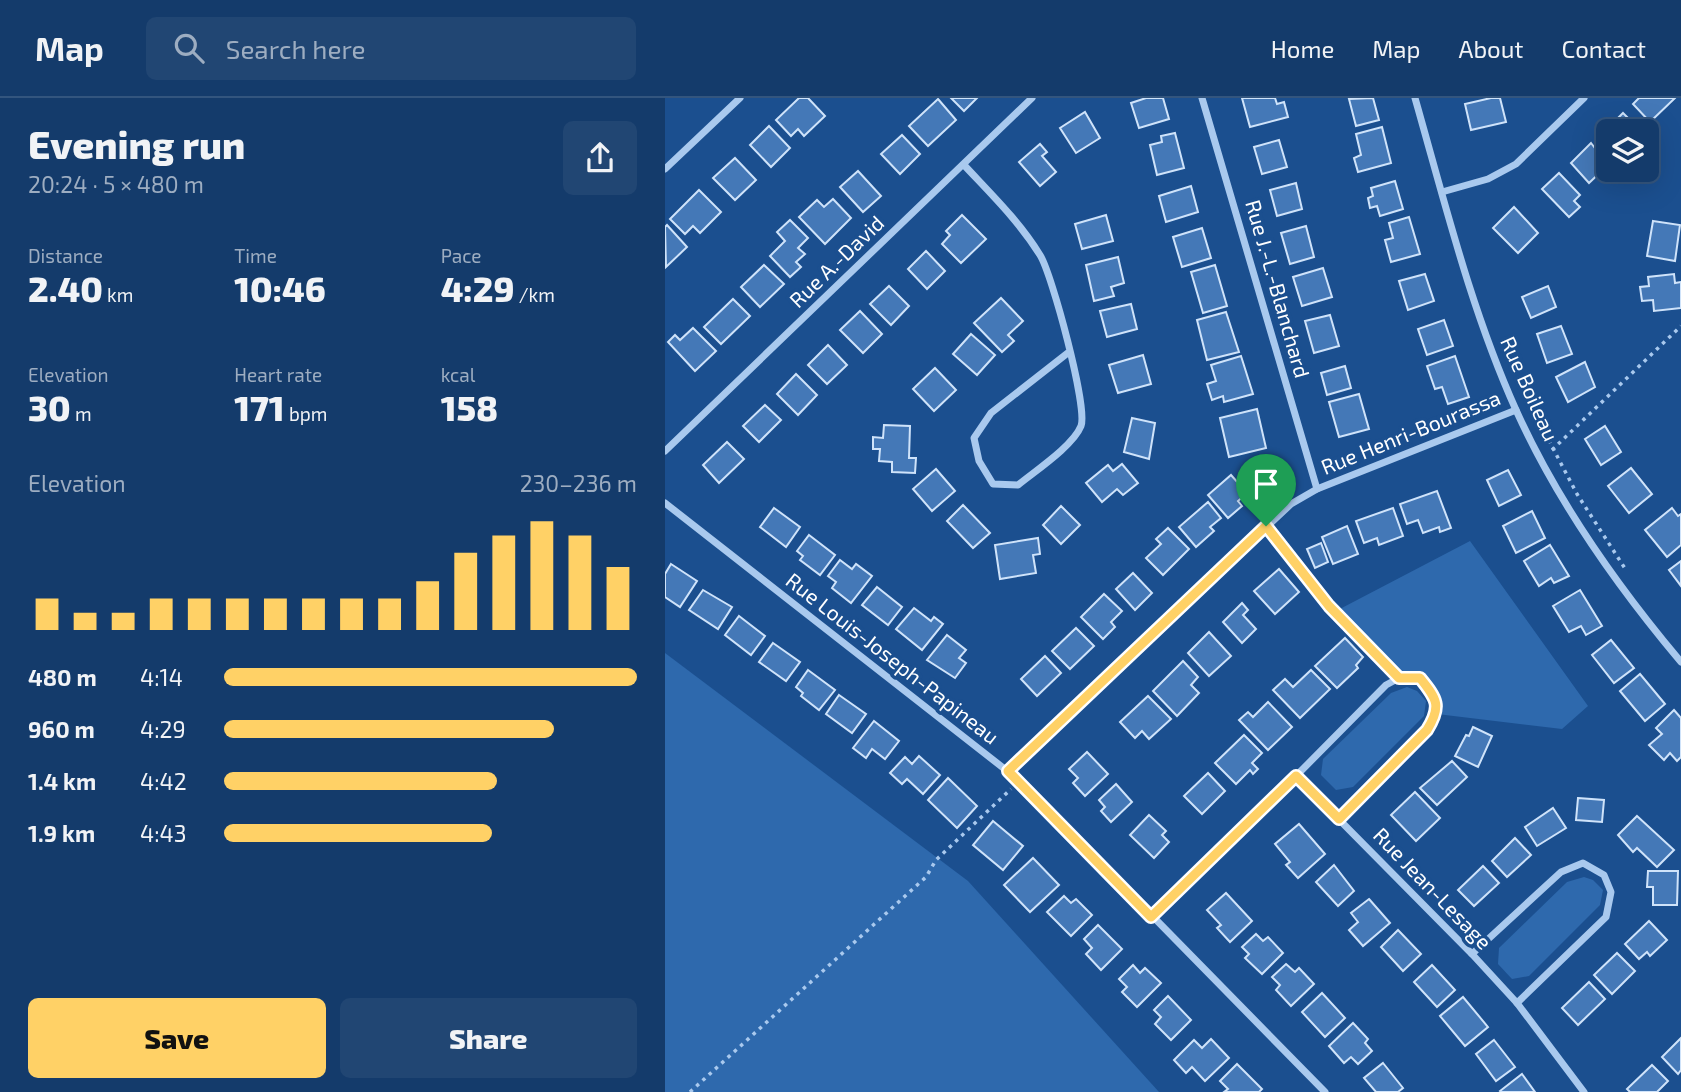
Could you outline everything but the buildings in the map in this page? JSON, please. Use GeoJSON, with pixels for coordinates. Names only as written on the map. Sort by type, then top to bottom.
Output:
{"type":"FeatureCollection","features":[{"type":"Feature","properties":{"kind":"street"},"geometry":{"type":"LineString","coordinates":[[665,169],[740,98]]}},
{"type":"Feature","properties":{"kind":"street","name":"Rue A.-David"},"geometry":{"type":"LineString","coordinates":[[665,451],[1033,98]]}},
{"type":"Feature","properties":{"kind":"street","name":"Rue J.-L.-Blanchard"},"geometry":{"type":"LineString","coordinates":[[1202,98],[1317,489]]}},
{"type":"Feature","properties":{"kind":"street","name":"Rue Boileau"},"geometry":{"type":"LineString","coordinates":[[1415,98],[1476,308],[1516,410],[1595,548],[1631,600],[1681,662]]}},
{"type":"Feature","properties":{"kind":"street"},"geometry":{"type":"LineString","coordinates":[[1442,192],[1488,179],[1516,164],[1584,98]]}},
{"type":"Feature","properties":{"kind":"street"},"geometry":{"type":"LineString","coordinates":[[964,165],[1015,219],[1042,258],[1069,352],[1083,404],[1081,426],[1062,449],[1018,485],[993,484],[979,461],[974,438],[991,413],[1069,352]]}},
{"type":"Feature","properties":{"kind":"street","name":"Rue Henri-Bourassa"},"geometry":{"type":"LineString","coordinates":[[1008,771],[1291,504],[1317,489],[1516,410]]}},
{"type":"Feature","properties":{"kind":"street","name":"Rue Louis-Joseph-Papineau"},"geometry":{"type":"LineString","coordinates":[[665,503],[1008,771],[1325,1092]]}},
{"type":"Feature","properties":{"kind":"street"},"geometry":{"type":"LineString","coordinates":[[1151,917],[1386,685],[1399,678],[1420,678],[1435,696],[1437,714],[1427,730],[1339,819]]}},
{"type":"Feature","properties":{"kind":"street","name":"Rue Jean-Lesage"},"geometry":{"type":"LineString","coordinates":[[1296,776],[1517,1003],[1584,1092]]}},
{"type":"Feature","properties":{"kind":"street"},"geometry":{"type":"LineString","coordinates":[[1472,954],[1561,872],[1583,863],[1604,875],[1611,892],[1606,917],[1517,1003]]}},
{"type":"Feature","properties":{"kind":"path"},"geometry":{"type":"LineString","coordinates":[[1552,450],[1681,327]]}},
{"type":"Feature","properties":{"kind":"path","name":"Rue Boileau"},"geometry":{"type":"LineString","coordinates":[[1524,394],[1552,450],[1628,573]]}},
{"type":"Feature","properties":{"kind":"path"},"geometry":{"type":"LineString","coordinates":[[1266,526],[1329,606],[1399,678]]}},
{"type":"Feature","properties":{"kind":"path"},"geometry":{"type":"LineString","coordinates":[[690,1092],[916,887],[936,860],[1005,794]]}},
{"type":"Feature","properties":{"kind":"shaded area"},"geometry":{"type":"Polygon","coordinates":[[[1470,541],[1588,706],[1562,729],[1437,714],[1435,696],[1420,678],[1399,678],[1336,611],[1470,541]]]}},
{"type":"Feature","properties":{"kind":"shaded area"},"geometry":{"type":"Polygon","coordinates":[[[665,653],[968,881],[1159,1092],[665,1092],[665,653]]]}},
{"type":"Feature","properties":{"kind":"shaded area"},"geometry":{"type":"Polygon","coordinates":[[[1407,687],[1417,691],[1426,701],[1424,716],[1353,787],[1336,790],[1321,775],[1323,759],[1391,693],[1407,687]]]}},
{"type":"Feature","properties":{"kind":"shaded area"},"geometry":{"type":"Polygon","coordinates":[[[1584,877],[1593,880],[1603,890],[1600,905],[1529,976],[1512,979],[1498,964],[1499,948],[1567,882],[1584,877]]]}},
{"type":"Feature","properties":{"kind":"route"},"geometry":{"type":"LineString","coordinates":[[1266,526],[1329,606],[1399,678],[1420,678],[1435,696],[1437,714],[1427,730],[1339,819],[1296,776],[1151,917],[1008,771],[1266,526]]}}]}
